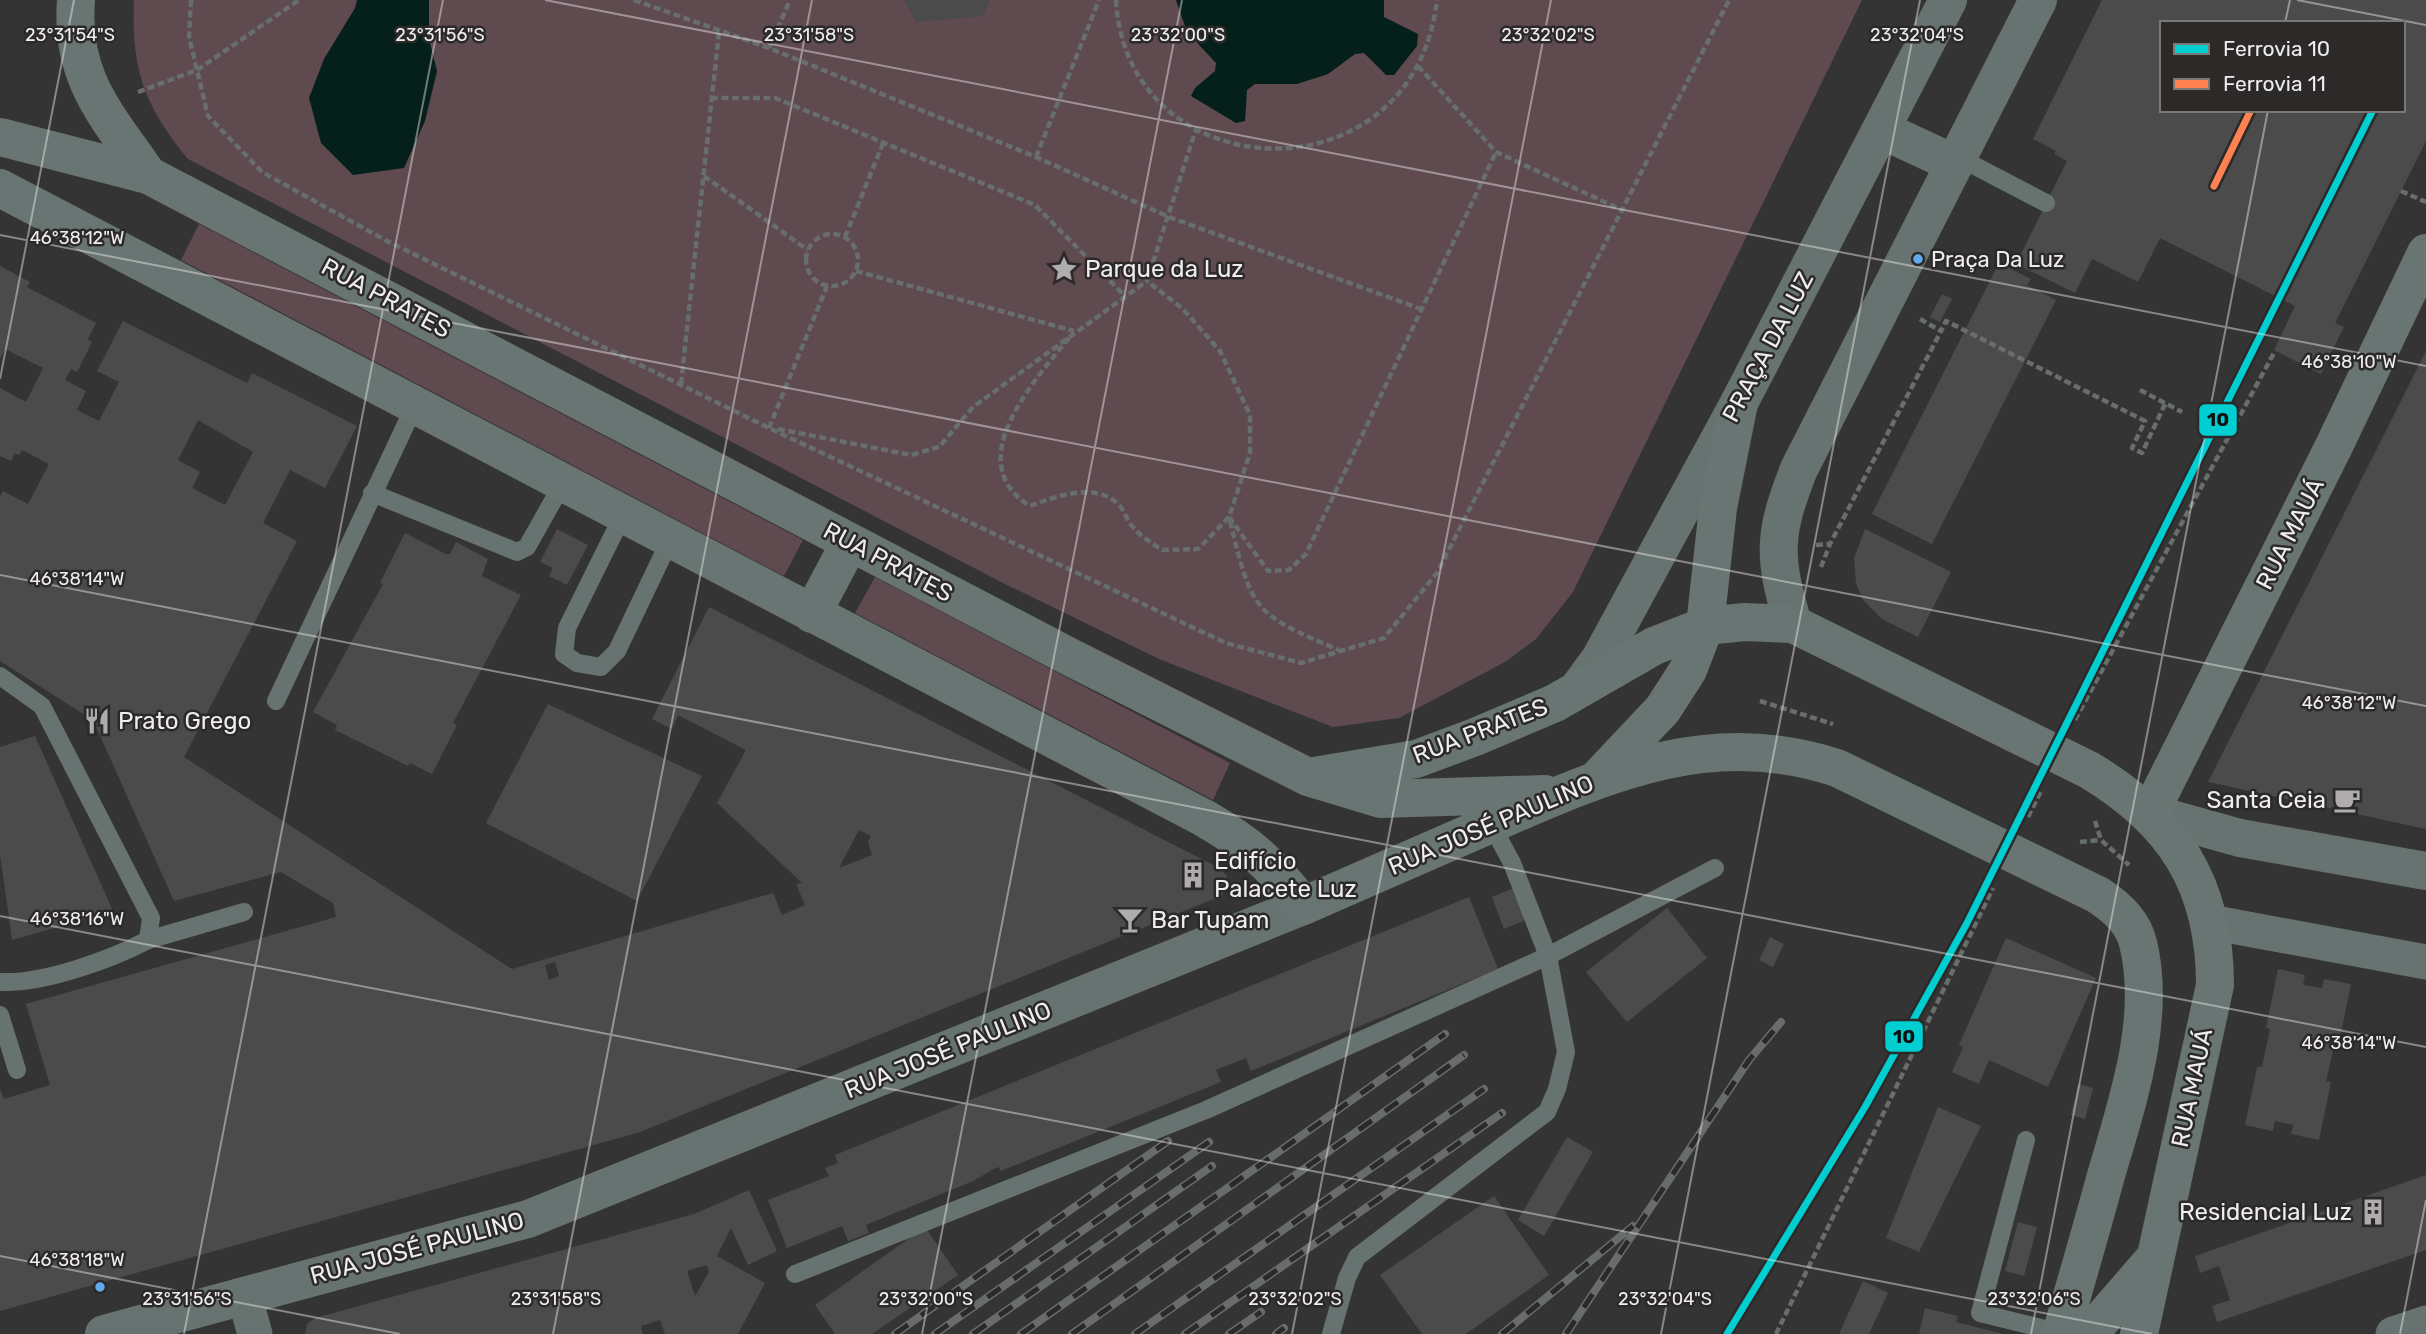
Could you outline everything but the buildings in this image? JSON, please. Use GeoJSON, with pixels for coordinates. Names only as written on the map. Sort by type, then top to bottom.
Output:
{"type":"FeatureCollection","features":[{"type":"Feature","properties":{"kind":"main road"},"geometry":{"type":"LineString","coordinates":[[76,0],[76,46],[81,69],[95,98],[148,175]]}},
{"type":"Feature","properties":{"kind":"main road","name":"RUA PRATES"},"geometry":{"type":"LineString","coordinates":[[0,137],[148,175],[850,542],[1308,777],[1416,760],[1555,702],[1654,646],[1705,626],[1745,622],[1793,624]]}},
{"type":"Feature","properties":{"kind":"main road"},"geometry":{"type":"LineString","coordinates":[[0,188],[1246,842],[1280,876],[1303,906]]}},
{"type":"Feature","properties":{"kind":"main road","name":"RUA MAUÁ"},"geometry":{"type":"LineString","coordinates":[[2139,1334],[2215,985],[2210,922],[2179,849],[2136,802],[2334,446],[2426,253]]}},
{"type":"Feature","properties":{"kind":"main road"},"geometry":{"type":"LineString","coordinates":[[1308,777],[1381,799],[1578,787],[1663,709],[1688,670],[1705,626],[1718,508],[1740,403]]}},
{"type":"Feature","properties":{"kind":"main road"},"geometry":{"type":"LineString","coordinates":[[812,614],[850,542]]}},
{"type":"Feature","properties":{"kind":"main road"},"geometry":{"type":"LineString","coordinates":[[1793,624],[2089,770],[2136,802]]}},
{"type":"Feature","properties":{"kind":"main road","name":"RUA JOSÉ PAULINO"},"geometry":{"type":"LineString","coordinates":[[1303,906],[1578,787],[1666,758],[1716,752],[1782,754],[1837,768],[2094,893],[2113,904],[2138,941],[2144,981],[2140,1038],[2125,1111],[2070,1334]]}},
{"type":"Feature","properties":{"kind":"main road"},"geometry":{"type":"LineString","coordinates":[[2070,1334],[2156,1257]]}},
{"type":"Feature","properties":{"kind":"street","name":"PRAÇA DA LUZ"},"geometry":{"type":"LineString","coordinates":[[1578,689],[1600,659],[1740,403],[1948,0]]}},
{"type":"Feature","properties":{"kind":"street"},"geometry":{"type":"LineString","coordinates":[[1793,624],[1779,575],[1777,547],[1782,510],[1798,468],[2038,0]]}},
{"type":"Feature","properties":{"kind":"street"},"geometry":{"type":"LineString","coordinates":[[1882,130],[1956,160]]}},
{"type":"Feature","properties":{"kind":"street"},"geometry":{"type":"LineString","coordinates":[[2136,802],[2240,838],[2426,872]]}},
{"type":"Feature","properties":{"kind":"street","name":"RUA JOSÉ PAULINO"},"geometry":{"type":"LineString","coordinates":[[104,1334],[528,1219],[1303,906]]}},
{"type":"Feature","properties":{"kind":"street"},"geometry":{"type":"LineString","coordinates":[[2210,922],[2426,962]]}},
{"type":"Feature","properties":{"kind":"street"},"geometry":{"type":"LineString","coordinates":[[244,1295],[255,1334]]}},
{"type":"Feature","properties":{"kind":"street"},"geometry":{"type":"LineString","coordinates":[[2393,1334],[2426,1323]]}},
{"type":"Feature","properties":{"kind":"lane"},"geometry":{"type":"LineString","coordinates":[[1956,160],[2046,203]]}},
{"type":"Feature","properties":{"kind":"lane"},"geometry":{"type":"LineString","coordinates":[[276,701],[415,405]]}},
{"type":"Feature","properties":{"kind":"lane"},"geometry":{"type":"LineString","coordinates":[[372,494],[517,552],[527,547],[563,483]]}},
{"type":"Feature","properties":{"kind":"lane"},"geometry":{"type":"LineString","coordinates":[[623,515],[567,628],[564,654],[577,663],[601,667],[617,651],[670,540]]}},
{"type":"Feature","properties":{"kind":"lane"},"geometry":{"type":"LineString","coordinates":[[0,676],[42,706],[151,918],[148,940]]}},
{"type":"Feature","properties":{"kind":"lane"},"geometry":{"type":"LineString","coordinates":[[1331,1334],[1347,1278],[1357,1257],[1546,1112],[1557,1088],[1566,1052],[1548,956],[1512,863],[1492,824]]}},
{"type":"Feature","properties":{"kind":"lane"},"geometry":{"type":"LineString","coordinates":[[795,1275],[1206,1110],[1548,956],[1715,869]]}},
{"type":"Feature","properties":{"kind":"lane"},"geometry":{"type":"LineString","coordinates":[[0,982],[20,983],[123,953],[148,940],[244,912]]}},
{"type":"Feature","properties":{"kind":"lane"},"geometry":{"type":"LineString","coordinates":[[0,1015],[18,1070]]}},
{"type":"Feature","properties":{"kind":"lane"},"geometry":{"type":"LineString","coordinates":[[2026,1140],[1980,1313],[2070,1334]]}},
{"type":"Feature","properties":{"kind":"path"},"geometry":{"type":"LineString","coordinates":[[191,0],[189,37],[208,116],[262,172],[385,240],[769,428],[1226,643],[1301,663],[1384,638],[1437,573],[1729,0]]}},
{"type":"Feature","properties":{"kind":"path"},"geometry":{"type":"LineString","coordinates":[[95,98],[145,91],[197,70],[299,0]]}},
{"type":"Feature","properties":{"kind":"path"},"geometry":{"type":"LineString","coordinates":[[634,0],[769,48],[1036,157],[1169,218],[1421,309]]}},
{"type":"Feature","properties":{"kind":"path"},"geometry":{"type":"LineString","coordinates":[[769,48],[790,0]]}},
{"type":"Feature","properties":{"kind":"path"},"geometry":{"type":"LineString","coordinates":[[1036,157],[1099,0]]}},
{"type":"Feature","properties":{"kind":"path"},"geometry":{"type":"LineString","coordinates":[[1116,0],[1127,49],[1143,81],[1167,108],[1196,129],[1229,143],[1265,150],[1302,148],[1337,139],[1370,120],[1397,96],[1418,66],[1434,27],[1437,0]]}},
{"type":"Feature","properties":{"kind":"path"},"geometry":{"type":"LineString","coordinates":[[681,384],[719,32]]}},
{"type":"Feature","properties":{"kind":"path"},"geometry":{"type":"LineString","coordinates":[[1418,66],[1496,152],[1622,211]]}},
{"type":"Feature","properties":{"kind":"path"},"geometry":{"type":"LineString","coordinates":[[711,98],[775,99],[884,141],[1035,205],[1125,296]]}},
{"type":"Feature","properties":{"kind":"path"},"geometry":{"type":"LineString","coordinates":[[769,428],[911,455],[939,447],[973,407],[1074,331],[1147,281],[1196,129]]}},
{"type":"Feature","properties":{"kind":"path"},"geometry":{"type":"LineString","coordinates":[[845,237],[884,141]]}},
{"type":"Feature","properties":{"kind":"path"},"geometry":{"type":"LineString","coordinates":[[1229,517],[1268,571],[1289,570],[1306,554],[1496,152]]}},
{"type":"Feature","properties":{"kind":"path"},"geometry":{"type":"LineString","coordinates":[[704,176],[808,250]]}},
{"type":"Feature","properties":{"kind":"path"},"geometry":{"type":"LineString","coordinates":[[2401,191],[2426,202]]}},
{"type":"Feature","properties":{"kind":"path"},"geometry":{"type":"LineString","coordinates":[[836,234],[845,237],[859,255],[856,271],[844,284],[819,284],[809,272],[808,250],[820,237],[836,234]]}},
{"type":"Feature","properties":{"kind":"path"},"geometry":{"type":"LineString","coordinates":[[856,271],[1074,331]]}},
{"type":"Feature","properties":{"kind":"path"},"geometry":{"type":"LineString","coordinates":[[1074,331],[1024,394],[1006,432],[1001,454],[1002,474],[1013,495],[1030,506],[1079,492],[1101,494],[1118,504],[1131,524],[1162,550],[1198,549],[1229,517],[1250,453],[1250,415],[1220,351],[1182,308],[1147,281]]}},
{"type":"Feature","properties":{"kind":"path"},"geometry":{"type":"LineString","coordinates":[[769,428],[827,286]]}},
{"type":"Feature","properties":{"kind":"path"},"geometry":{"type":"LineString","coordinates":[[1955,325],[2146,421],[2132,448],[2142,453],[2165,404]]}},
{"type":"Feature","properties":{"kind":"path"},"geometry":{"type":"LineString","coordinates":[[1777,547],[1830,544],[1941,331]]}},
{"type":"Feature","properties":{"kind":"path"},"geometry":{"type":"LineString","coordinates":[[2271,359],[2275,351]]}},
{"type":"Feature","properties":{"kind":"path"},"geometry":{"type":"LineString","coordinates":[[2140,390],[2182,412]]}},
{"type":"Feature","properties":{"kind":"path"},"geometry":{"type":"LineString","coordinates":[[1229,517],[1245,584],[1259,608],[1284,627],[1341,651]]}},
{"type":"Feature","properties":{"kind":"shaded area","name":"Parque da Luz"},"geometry":{"type":"Polygon","coordinates":[[[134,0],[1862,0],[1573,592],[1536,639],[1505,662],[1399,718],[1333,727],[1159,659],[1001,582],[188,159],[161,121],[143,86],[135,47],[134,0]]]}},
{"type":"Feature","properties":{"kind":"shaded area"},"geometry":{"type":"Polygon","coordinates":[[[357,0],[429,0],[429,39],[437,71],[425,121],[404,168],[353,175],[321,143],[309,98],[324,59],[355,8],[357,0]]]}},
{"type":"Feature","properties":{"kind":"shaded area"},"geometry":{"type":"Polygon","coordinates":[[[1176,0],[1384,0],[1384,17],[1418,34],[1417,46],[1394,75],[1386,75],[1364,53],[1355,54],[1328,74],[1297,84],[1255,84],[1247,90],[1245,121],[1236,123],[1191,96],[1195,88],[1215,71],[1216,63],[1187,32],[1176,0]]]}},
{"type":"Feature","properties":{"kind":"shaded area"},"geometry":{"type":"Polygon","coordinates":[[[199,224],[803,540],[784,576],[181,260],[199,224]]]}},
{"type":"Feature","properties":{"kind":"shaded area"},"geometry":{"type":"Polygon","coordinates":[[[875,577],[1230,763],[1213,800],[855,613],[875,577]]]}},
{"type":"Feature","properties":{"kind":"railway"},"geometry":{"type":"LineString","coordinates":[[1566,1334],[1749,1060],[1781,1022]]}},
{"type":"Feature","properties":{"kind":"railway"},"geometry":{"type":"LineString","coordinates":[[1021,1334],[1445,1034]]}},
{"type":"Feature","properties":{"kind":"railway"},"geometry":{"type":"LineString","coordinates":[[1072,1334],[1464,1055]]}},
{"type":"Feature","properties":{"kind":"railway"},"geometry":{"type":"LineString","coordinates":[[1135,1334],[1484,1089]]}},
{"type":"Feature","properties":{"kind":"railway"},"geometry":{"type":"LineString","coordinates":[[1185,1334],[1502,1113]]}},
{"type":"Feature","properties":{"kind":"railway"},"geometry":{"type":"LineString","coordinates":[[895,1334],[1168,1141]]}},
{"type":"Feature","properties":{"kind":"railway"},"geometry":{"type":"LineString","coordinates":[[935,1334],[1209,1142]]}},
{"type":"Feature","properties":{"kind":"railway"},"geometry":{"type":"LineString","coordinates":[[973,1334],[1212,1166]]}},
{"type":"Feature","properties":{"kind":"railway"},"geometry":{"type":"LineString","coordinates":[[1502,1334],[1633,1226]]}},
{"type":"Feature","properties":{"kind":"railway"},"geometry":{"type":"LineString","coordinates":[[1229,1334],[1261,1312]]}},
{"type":"Feature","properties":{"kind":"railway"},"geometry":{"type":"LineString","coordinates":[[1276,1334],[1284,1328]]}},
{"type":"Feature","properties":{"kind":"rail line","name":"11"},"geometry":{"type":"LineString","coordinates":[[2214,186],[2250,112]]}},
{"type":"Feature","properties":{"kind":"rail line","name":"10"},"geometry":{"type":"LineString","coordinates":[[1727,1334],[1865,1107],[1967,923],[2372,112]]}},
{"type":"Feature","properties":{"kind":"place","name":"Praça Da Luz"},"geometry":{"type":"Point","coordinates":[1918,259]}},
{"type":"Feature","properties":{"kind":"place","name":"Parque da Luz"},"geometry":{"type":"Point","coordinates":[1064,269]}},
{"type":"Feature","properties":{"kind":"place","name":"Prato Grego"},"geometry":{"type":"Point","coordinates":[97,721]}},
{"type":"Feature","properties":{"kind":"place","name":"Santa Ceia"},"geometry":{"type":"Point","coordinates":[2347,800]}},
{"type":"Feature","properties":{"kind":"place","name":"Edifício Palacete Luz"},"geometry":{"type":"Point","coordinates":[1193,875]}},
{"type":"Feature","properties":{"kind":"place","name":"Bar Tupam"},"geometry":{"type":"Point","coordinates":[1130,920]}},
{"type":"Feature","properties":{"kind":"place","name":"Residencial Luz"},"geometry":{"type":"Point","coordinates":[2373,1212]}}]}
